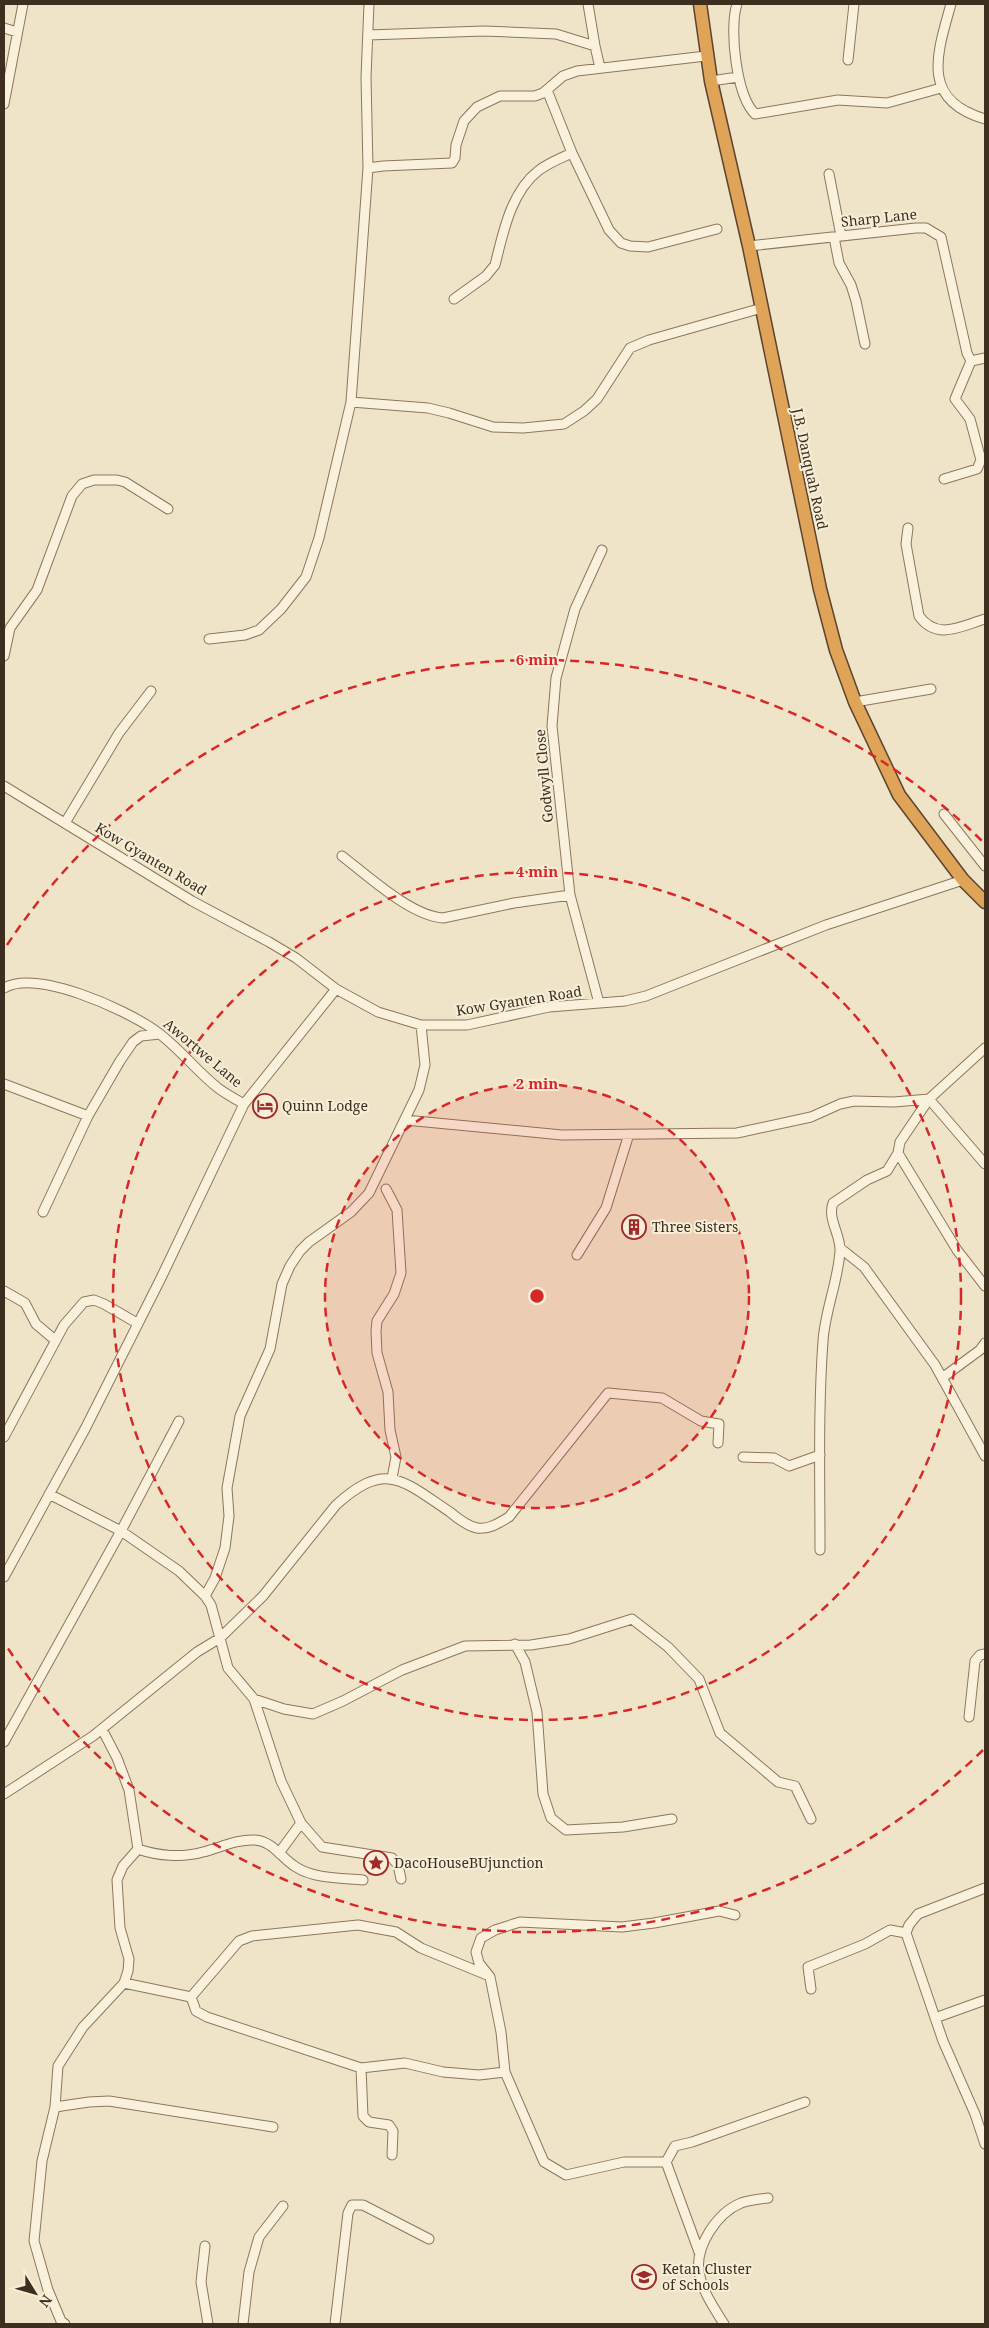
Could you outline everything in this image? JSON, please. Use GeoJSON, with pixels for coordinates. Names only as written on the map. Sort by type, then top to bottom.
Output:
{"type":"FeatureCollection","features":[{"type":"Feature","properties":{"kind":"highway","name":"J.B. Danquah Road"},"geometry":{"type":"LineString","coordinates":[[700,4],[710,81],[749,246],[820,588],[836,650],[855,702],[900,795],[962,880],[983,896]]}},
{"type":"Feature","properties":{"kind":"street"},"geometry":{"type":"LineString","coordinates":[[4,104],[23,4]]}},
{"type":"Feature","properties":{"kind":"street"},"geometry":{"type":"LineString","coordinates":[[208,639],[245,635],[259,630],[281,609],[306,577],[320,538],[351,402],[368,168],[369,4]]}},
{"type":"Feature","properties":{"kind":"street"},"geometry":{"type":"LineString","coordinates":[[588,4],[594,46],[600,68]]}},
{"type":"Feature","properties":{"kind":"street"},"geometry":{"type":"LineString","coordinates":[[737,4],[735,42],[738,77],[744,96],[755,114],[838,100],[887,103],[941,88]]}},
{"type":"Feature","properties":{"kind":"street"},"geometry":{"type":"LineString","coordinates":[[848,60],[854,4]]}},
{"type":"Feature","properties":{"kind":"street"},"geometry":{"type":"LineString","coordinates":[[952,4],[938,56],[937,71],[941,88],[970,115],[985,119]]}},
{"type":"Feature","properties":{"kind":"street"},"geometry":{"type":"LineString","coordinates":[[4,28],[18,32]]}},
{"type":"Feature","properties":{"kind":"street"},"geometry":{"type":"LineString","coordinates":[[368,35],[484,31],[520,32],[556,34],[594,46]]}},
{"type":"Feature","properties":{"kind":"street"},"geometry":{"type":"LineString","coordinates":[[368,168],[452,163],[455,158],[456,145],[464,121],[477,107],[500,96],[535,96],[547,90],[563,76],[577,71],[706,56]]}},
{"type":"Feature","properties":{"kind":"street"},"geometry":{"type":"LineString","coordinates":[[710,81],[738,77]]}},
{"type":"Feature","properties":{"kind":"street"},"geometry":{"type":"LineString","coordinates":[[547,90],[572,152],[609,230],[621,243],[630,246],[648,247],[717,228]]}},
{"type":"Feature","properties":{"kind":"street"},"geometry":{"type":"LineString","coordinates":[[454,298],[491,272],[495,265],[513,206],[523,187],[539,170],[572,152]]}},
{"type":"Feature","properties":{"kind":"street"},"geometry":{"type":"LineString","coordinates":[[829,174],[838,236],[839,263],[851,285],[865,344]]}},
{"type":"Feature","properties":{"kind":"street","name":"Sharp Lane"},"geometry":{"type":"LineString","coordinates":[[749,246],[926,228],[941,237],[967,352],[971,361]]}},
{"type":"Feature","properties":{"kind":"street"},"geometry":{"type":"LineString","coordinates":[[351,402],[428,408],[449,412],[494,427],[524,428],[564,424],[584,411],[597,399],[630,348],[649,340],[762,308]]}},
{"type":"Feature","properties":{"kind":"street"},"geometry":{"type":"LineString","coordinates":[[944,479],[977,469],[981,460],[970,419],[955,399],[971,361],[985,358]]}},
{"type":"Feature","properties":{"kind":"street"},"geometry":{"type":"LineString","coordinates":[[4,656],[5,638],[14,620],[37,590],[67,508],[76,489],[94,480],[117,480],[125,482],[168,508]]}},
{"type":"Feature","properties":{"kind":"street"},"geometry":{"type":"LineString","coordinates":[[908,528],[906,544],[919,616],[924,623],[938,631],[948,630],[985,619]]}},
{"type":"Feature","properties":{"kind":"street","name":"Godwyll Close"},"geometry":{"type":"LineString","coordinates":[[599,1003],[570,895],[552,726],[556,678],[575,609],[602,550]]}},
{"type":"Feature","properties":{"kind":"street"},"geometry":{"type":"LineString","coordinates":[[855,702],[931,690]]}},
{"type":"Feature","properties":{"kind":"street"},"geometry":{"type":"LineString","coordinates":[[65,823],[119,733],[151,691]]}},
{"type":"Feature","properties":{"kind":"street","name":"Kow Gyanten Road"},"geometry":{"type":"LineString","coordinates":[[4,786],[192,901],[290,954],[336,989],[378,1012],[420,1025],[466,1024],[549,1007],[625,1001],[661,991],[826,925],[962,880]]}},
{"type":"Feature","properties":{"kind":"street"},"geometry":{"type":"LineString","coordinates":[[944,814],[985,866]]}},
{"type":"Feature","properties":{"kind":"street"},"geometry":{"type":"LineString","coordinates":[[342,856],[396,896],[435,918],[454,917],[514,903],[570,895]]}},
{"type":"Feature","properties":{"kind":"street","name":"Awortwe Lane"},"geometry":{"type":"LineString","coordinates":[[4,988],[10,984],[30,982],[82,994],[132,1016],[160,1034],[218,1087],[244,1104]]}},
{"type":"Feature","properties":{"kind":"street"},"geometry":{"type":"LineString","coordinates":[[4,1577],[85,1429],[161,1278],[244,1104],[336,989]]}},
{"type":"Feature","properties":{"kind":"street"},"geometry":{"type":"LineString","coordinates":[[205,1596],[225,1548],[229,1516],[227,1488],[240,1416],[270,1350],[282,1284],[290,1266],[300,1251],[309,1242],[351,1212],[369,1193],[419,1090],[425,1064],[420,1025]]}},
{"type":"Feature","properties":{"kind":"street"},"geometry":{"type":"LineString","coordinates":[[43,1212],[88,1116],[120,1061],[134,1042],[141,1036],[160,1034]]}},
{"type":"Feature","properties":{"kind":"street"},"geometry":{"type":"LineString","coordinates":[[820,1550],[823,1338],[831,1294],[838,1278],[840,1248],[830,1210],[832,1203],[867,1180],[887,1171],[898,1153],[900,1142],[929,1099],[985,1048]]}},
{"type":"Feature","properties":{"kind":"street"},"geometry":{"type":"LineString","coordinates":[[4,1084],[88,1116]]}},
{"type":"Feature","properties":{"kind":"street"},"geometry":{"type":"LineString","coordinates":[[405,1120],[562,1135],[736,1133],[811,1117],[840,1104],[854,1101],[894,1102],[929,1099]]}},
{"type":"Feature","properties":{"kind":"street"},"geometry":{"type":"LineString","coordinates":[[929,1099],[985,1164]]}},
{"type":"Feature","properties":{"kind":"street"},"geometry":{"type":"LineString","coordinates":[[577,1255],[606,1208],[629,1134]]}},
{"type":"Feature","properties":{"kind":"street"},"geometry":{"type":"LineString","coordinates":[[898,1153],[956,1250],[985,1286]]}},
{"type":"Feature","properties":{"kind":"street"},"geometry":{"type":"LineString","coordinates":[[386,1189],[397,1210],[401,1273],[394,1294],[377,1321],[376,1332],[377,1352],[388,1392],[390,1430],[396,1457],[392,1478]]}},
{"type":"Feature","properties":{"kind":"street"},"geometry":{"type":"LineString","coordinates":[[840,1248],[864,1267],[935,1365],[985,1456]]}},
{"type":"Feature","properties":{"kind":"street"},"geometry":{"type":"LineString","coordinates":[[4,1291],[26,1303],[36,1324],[56,1340]]}},
{"type":"Feature","properties":{"kind":"street"},"geometry":{"type":"LineString","coordinates":[[4,1438],[64,1324],[84,1302],[94,1300],[137,1323]]}},
{"type":"Feature","properties":{"kind":"street"},"geometry":{"type":"LineString","coordinates":[[942,1378],[980,1350],[985,1343]]}},
{"type":"Feature","properties":{"kind":"street"},"geometry":{"type":"LineString","coordinates":[[4,1794],[53,1764],[102,1729],[197,1652],[220,1638],[263,1596],[336,1505],[348,1495],[373,1480],[392,1478],[405,1482],[461,1520],[477,1528],[491,1527],[509,1518],[608,1393],[662,1398],[701,1421],[719,1424],[718,1443]]}},
{"type":"Feature","properties":{"kind":"street"},"geometry":{"type":"LineString","coordinates":[[4,1742],[121,1531],[179,1421]]}},
{"type":"Feature","properties":{"kind":"street"},"geometry":{"type":"LineString","coordinates":[[743,1457],[774,1458],[789,1466],[820,1455]]}},
{"type":"Feature","properties":{"kind":"street"},"geometry":{"type":"LineString","coordinates":[[49,1494],[121,1531],[179,1570],[205,1596],[211,1605],[228,1668],[254,1699],[281,1781],[301,1823],[322,1847],[392,1858],[398,1864],[401,1879]]}},
{"type":"Feature","properties":{"kind":"street"},"geometry":{"type":"LineString","coordinates":[[254,1699],[284,1709],[313,1714],[344,1701],[402,1670],[465,1646],[531,1645],[569,1639],[632,1619],[668,1648],[699,1679],[720,1733],[778,1782],[795,1786],[811,1818]]}},
{"type":"Feature","properties":{"kind":"street"},"geometry":{"type":"LineString","coordinates":[[514,1644],[525,1662],[537,1712],[543,1794],[551,1818],[566,1830],[623,1828],[672,1819]]}},
{"type":"Feature","properties":{"kind":"street"},"geometry":{"type":"LineString","coordinates":[[970,1717],[975,1661],[985,1654]]}},
{"type":"Feature","properties":{"kind":"street"},"geometry":{"type":"LineString","coordinates":[[102,1729],[117,1758],[130,1790],[132,1821],[138,1849]]}},
{"type":"Feature","properties":{"kind":"street"},"geometry":{"type":"LineString","coordinates":[[280,1852],[301,1823]]}},
{"type":"Feature","properties":{"kind":"street"},"geometry":{"type":"LineString","coordinates":[[138,1849],[151,1854],[201,1853],[221,1846],[256,1840],[280,1852],[296,1868],[318,1876],[363,1880]]}},
{"type":"Feature","properties":{"kind":"street"},"geometry":{"type":"LineString","coordinates":[[65,2324],[61,2321],[48,2290],[34,2242],[42,2161],[55,2107],[58,2066],[65,2052],[99,2007],[124,1983],[128,1971],[129,1960],[120,1928],[118,1880],[123,1866],[138,1849]]}},
{"type":"Feature","properties":{"kind":"street"},"geometry":{"type":"LineString","coordinates":[[985,1888],[918,1914],[909,1925],[906,1933],[935,2018],[985,2144]]}},
{"type":"Feature","properties":{"kind":"street"},"geometry":{"type":"LineString","coordinates":[[666,2162],[624,2162],[566,2174],[553,2169],[544,2162],[505,2072],[501,2032],[490,1976],[479,1963],[476,1952],[481,1938],[495,1930],[520,1922],[622,1927],[719,1911],[735,1915]]}},
{"type":"Feature","properties":{"kind":"street"},"geometry":{"type":"LineString","coordinates":[[191,1998],[239,1941],[252,1936],[358,1925],[396,1932],[421,1948],[490,1976]]}},
{"type":"Feature","properties":{"kind":"street"},"geometry":{"type":"LineString","coordinates":[[811,1990],[808,1967],[865,1944],[890,1930],[906,1933]]}},
{"type":"Feature","properties":{"kind":"street"},"geometry":{"type":"LineString","coordinates":[[124,1983],[191,1998]]}},
{"type":"Feature","properties":{"kind":"street"},"geometry":{"type":"LineString","coordinates":[[191,1998],[196,2011],[208,2018],[361,2068],[405,2063],[443,2072],[479,2075],[505,2072]]}},
{"type":"Feature","properties":{"kind":"street"},"geometry":{"type":"LineString","coordinates":[[935,2018],[985,2000]]}},
{"type":"Feature","properties":{"kind":"street"},"geometry":{"type":"LineString","coordinates":[[361,2068],[363,2116],[369,2122],[389,2125],[393,2131],[392,2155]]}},
{"type":"Feature","properties":{"kind":"street"},"geometry":{"type":"LineString","coordinates":[[55,2107],[89,2102],[109,2102],[274,2127]]}},
{"type":"Feature","properties":{"kind":"street"},"geometry":{"type":"LineString","coordinates":[[724,2324],[709,2301],[699,2272],[699,2252],[666,2162],[675,2146],[692,2142],[805,2102]]}},
{"type":"Feature","properties":{"kind":"street"},"geometry":{"type":"LineString","coordinates":[[699,2252],[712,2228],[728,2211],[741,2203],[768,2198]]}},
{"type":"Feature","properties":{"kind":"street"},"geometry":{"type":"LineString","coordinates":[[335,2324],[348,2213],[352,2205],[363,2205],[428,2239]]}},
{"type":"Feature","properties":{"kind":"street"},"geometry":{"type":"LineString","coordinates":[[243,2324],[249,2272],[259,2237],[283,2206]]}},
{"type":"Feature","properties":{"kind":"street"},"geometry":{"type":"LineString","coordinates":[[205,2246],[201,2282],[208,2324]]}},
{"type":"Feature","properties":{"kind":"place","name":"Quinn Lodge"},"geometry":{"type":"Point","coordinates":[265,1106]}},
{"type":"Feature","properties":{"kind":"place","name":"Three Sisters"},"geometry":{"type":"Point","coordinates":[634,1227]}},
{"type":"Feature","properties":{"kind":"place","name":"DacoHouseBUjunction"},"geometry":{"type":"Point","coordinates":[376,1863]}},
{"type":"Feature","properties":{"kind":"place","name":"Ketan Cluster of Schools"},"geometry":{"type":"Point","coordinates":[644,2277]}}]}
